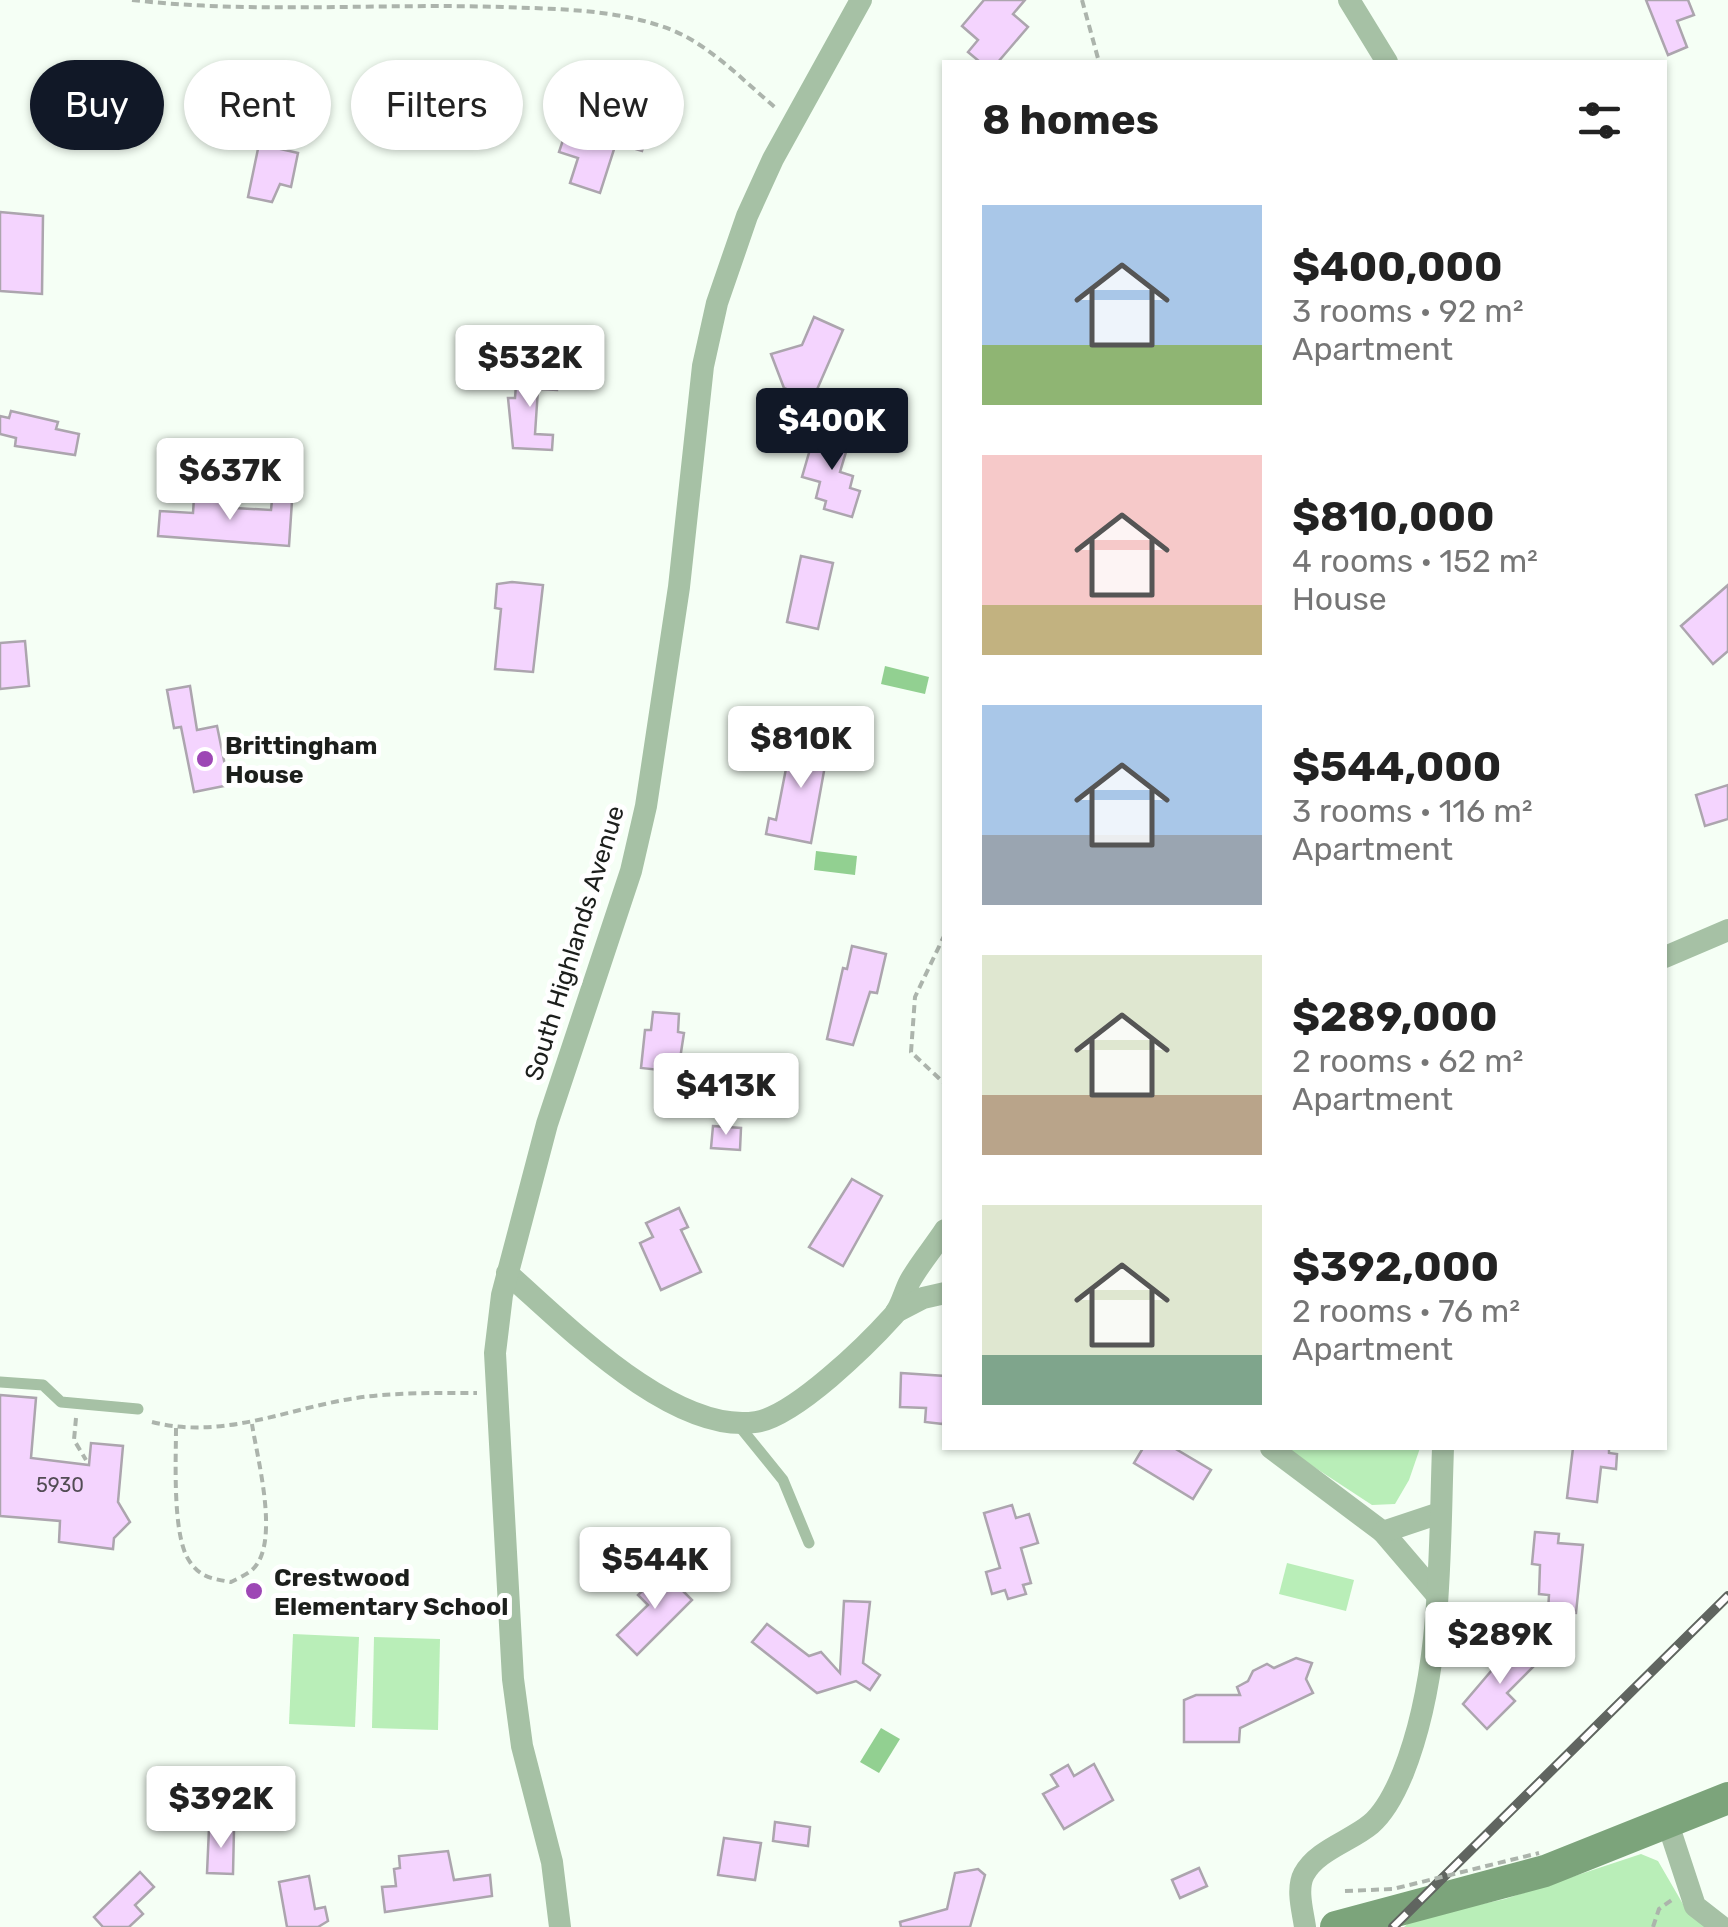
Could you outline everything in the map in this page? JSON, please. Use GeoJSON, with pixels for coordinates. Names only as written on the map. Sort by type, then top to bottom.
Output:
{"type":"FeatureCollection","features":[{"type":"Feature","properties":{"kind":"street","name":"South Highlands Avenue"},"geometry":{"type":"LineString","coordinates":[[560,1927],[552,1862],[522,1746],[513,1679],[495,1353],[507,1272],[558,1089],[630,871],[646,806],[679,588],[703,366],[717,303],[747,216],[792,122],[861,0]]}},
{"type":"Feature","properties":{"kind":"street"},"geometry":{"type":"LineString","coordinates":[[1349,0],[1385,60]]}},
{"type":"Feature","properties":{"kind":"street"},"geometry":{"type":"LineString","coordinates":[[1667,956],[1728,930]]}},
{"type":"Feature","properties":{"kind":"street"},"geometry":{"type":"LineString","coordinates":[[896,1312],[911,1279],[942,1234]]}},
{"type":"Feature","properties":{"kind":"street"},"geometry":{"type":"LineString","coordinates":[[507,1272],[586,1343],[670,1402],[707,1419],[736,1422],[758,1422],[797,1401],[827,1381],[896,1312],[923,1298],[942,1295]]}},
{"type":"Feature","properties":{"kind":"street"},"geometry":{"type":"LineString","coordinates":[[1274,1450],[1384,1532],[1436,1594]]}},
{"type":"Feature","properties":{"kind":"street"},"geometry":{"type":"LineString","coordinates":[[1306,1927],[1300,1887],[1303,1875],[1316,1860],[1372,1823],[1404,1771],[1424,1684],[1436,1594],[1442,1450]]}},
{"type":"Feature","properties":{"kind":"street"},"geometry":{"type":"LineString","coordinates":[[1384,1532],[1440,1514]]}},
{"type":"Feature","properties":{"kind":"street"},"geometry":{"type":"LineString","coordinates":[[1336,1927],[1668,1824],[1728,1798]]}},
{"type":"Feature","properties":{"kind":"street"},"geometry":{"type":"LineString","coordinates":[[1668,1824],[1696,1906],[1722,1927]]}},
{"type":"Feature","properties":{"kind":"lane"},"geometry":{"type":"LineString","coordinates":[[0,1382],[43,1386],[61,1402],[138,1409]]}},
{"type":"Feature","properties":{"kind":"lane"},"geometry":{"type":"LineString","coordinates":[[736,1422],[783,1480],[809,1543]]}},
{"type":"Feature","properties":{"kind":"path"},"geometry":{"type":"LineString","coordinates":[[132,0],[196,8],[460,6],[594,11],[662,26],[696,42],[792,122]]}},
{"type":"Feature","properties":{"kind":"path"},"geometry":{"type":"LineString","coordinates":[[1082,0],[1098,60]]}},
{"type":"Feature","properties":{"kind":"path"},"geometry":{"type":"LineString","coordinates":[[942,940],[915,997],[911,1052],[942,1081]]}},
{"type":"Feature","properties":{"kind":"path"},"geometry":{"type":"LineString","coordinates":[[152,1422],[176,1428],[252,1424],[346,1399],[497,1393]]}},
{"type":"Feature","properties":{"kind":"path"},"geometry":{"type":"LineString","coordinates":[[77,1404],[74,1440],[86,1460]]}},
{"type":"Feature","properties":{"kind":"path"},"geometry":{"type":"LineString","coordinates":[[176,1428],[176,1481],[187,1560],[205,1578],[231,1582],[254,1569],[264,1542],[266,1504],[252,1424]]}},
{"type":"Feature","properties":{"kind":"path"},"geometry":{"type":"LineString","coordinates":[[1346,1891],[1393,1889],[1542,1862]]}},
{"type":"Feature","properties":{"kind":"path"},"geometry":{"type":"LineString","coordinates":[[1653,1927],[1659,1909],[1690,1888]]}},
{"type":"Feature","properties":{"kind":"shaded area"},"geometry":{"type":"Polygon","coordinates":[[[885,666],[929,677],[925,694],[881,684],[885,666]]]}},
{"type":"Feature","properties":{"kind":"shaded area"},"geometry":{"type":"Polygon","coordinates":[[[816,851],[857,856],[855,875],[814,870],[816,851]]]}},
{"type":"Feature","properties":{"kind":"shaded area"},"geometry":{"type":"Polygon","coordinates":[[[1288,1450],[1419,1450],[1395,1504],[1372,1505],[1288,1450]]]}},
{"type":"Feature","properties":{"kind":"shaded area"},"geometry":{"type":"Polygon","coordinates":[[[1287,1563],[1354,1580],[1346,1611],[1279,1594],[1287,1563]]]}},
{"type":"Feature","properties":{"kind":"shaded area"},"geometry":{"type":"Polygon","coordinates":[[[293,1634],[359,1637],[355,1727],[289,1724],[293,1634]]]}},
{"type":"Feature","properties":{"kind":"shaded area"},"geometry":{"type":"Polygon","coordinates":[[[374,1637],[440,1639],[438,1730],[372,1728],[374,1637]]]}},
{"type":"Feature","properties":{"kind":"shaded area"},"geometry":{"type":"Polygon","coordinates":[[[881,1728],[900,1739],[879,1773],[860,1762],[881,1728]]]}},
{"type":"Feature","properties":{"kind":"shaded area"},"geometry":{"type":"Polygon","coordinates":[[[1641,1854],[1658,1861],[1687,1911],[1707,1927],[1404,1927],[1413,1919],[1505,1899],[1641,1854]]]}},
{"type":"Feature","properties":{"kind":"building"},"geometry":{"type":"Polygon","coordinates":[[[984,0],[1025,0],[1013,14],[1028,27],[1000,60],[978,60],[968,52],[978,40],[962,26],[984,0]]]}},
{"type":"Feature","properties":{"kind":"building"},"geometry":{"type":"Polygon","coordinates":[[[1646,0],[1688,0],[1694,15],[1677,21],[1687,47],[1668,55],[1646,0]]]}},
{"type":"Feature","properties":{"kind":"building"},"geometry":{"type":"Polygon","coordinates":[[[258,150],[298,153],[291,187],[280,184],[272,202],[248,197],[258,150]]]}},
{"type":"Feature","properties":{"kind":"building"},"geometry":{"type":"Polygon","coordinates":[[[614,150],[600,193],[570,183],[578,158],[559,152],[614,150]]]}},
{"type":"Feature","properties":{"kind":"building"},"geometry":{"type":"Polygon","coordinates":[[[0,212],[43,216],[42,294],[0,291],[0,212]]]}},
{"type":"Feature","properties":{"kind":"building"},"geometry":{"type":"Polygon","coordinates":[[[814,317],[843,330],[812,401],[784,388],[771,354],[802,345],[814,317]]]}},
{"type":"Feature","properties":{"kind":"building"},"geometry":{"type":"Polygon","coordinates":[[[517,371],[558,373],[557,390],[538,389],[535,434],[553,435],[552,450],[513,448],[508,398],[515,398],[517,371]]]}},
{"type":"Feature","properties":{"kind":"building"},"geometry":{"type":"Polygon","coordinates":[[[11,411],[58,422],[56,429],[79,434],[75,455],[15,446],[16,438],[0,434],[0,416],[9,418],[11,411]]]}},
{"type":"Feature","properties":{"kind":"building"},"geometry":{"type":"Polygon","coordinates":[[[832,426],[852,432],[840,472],[853,476],[850,488],[860,491],[852,517],[824,509],[826,501],[816,498],[820,482],[802,477],[813,439],[827,444],[832,426]]]}},
{"type":"Feature","properties":{"kind":"building"},"geometry":{"type":"Polygon","coordinates":[[[194,497],[235,500],[235,508],[271,510],[272,500],[292,501],[289,546],[158,536],[160,511],[193,513],[194,497]]]}},
{"type":"Feature","properties":{"kind":"building"},"geometry":{"type":"Polygon","coordinates":[[[801,556],[833,563],[818,629],[787,622],[801,556]]]}},
{"type":"Feature","properties":{"kind":"building"},"geometry":{"type":"Polygon","coordinates":[[[497,584],[543,585],[533,672],[495,669],[501,609],[495,608],[497,584]]]}},
{"type":"Feature","properties":{"kind":"building"},"geometry":{"type":"Polygon","coordinates":[[[1728,585],[1728,651],[1713,664],[1681,626],[1728,585]]]}},
{"type":"Feature","properties":{"kind":"building"},"geometry":{"type":"Polygon","coordinates":[[[25,641],[29,686],[0,689],[0,643],[25,641]]]}},
{"type":"Feature","properties":{"kind":"building","name":"Brittingham House"},"geometry":{"type":"Polygon","coordinates":[[[190,686],[197,730],[217,726],[229,785],[194,792],[181,727],[174,728],[167,690],[190,686]]]}},
{"type":"Feature","properties":{"kind":"building"},"geometry":{"type":"Polygon","coordinates":[[[811,734],[830,738],[811,843],[766,834],[769,818],[776,820],[791,743],[804,746],[811,734]]]}},
{"type":"Feature","properties":{"kind":"building"},"geometry":{"type":"Polygon","coordinates":[[[1728,785],[1728,819],[1705,826],[1696,795],[1728,785]]]}},
{"type":"Feature","properties":{"kind":"building"},"geometry":{"type":"Polygon","coordinates":[[[852,946],[886,954],[877,993],[870,992],[853,1045],[827,1039],[852,946]]]}},
{"type":"Feature","properties":{"kind":"building"},"geometry":{"type":"Polygon","coordinates":[[[653,1012],[679,1014],[678,1032],[684,1033],[678,1072],[641,1068],[645,1030],[651,1030],[653,1012]]]}},
{"type":"Feature","properties":{"kind":"building"},"geometry":{"type":"Polygon","coordinates":[[[713,1126],[741,1128],[740,1150],[711,1148],[713,1126]]]}},
{"type":"Feature","properties":{"kind":"building"},"geometry":{"type":"Polygon","coordinates":[[[852,1179],[882,1196],[843,1266],[809,1247],[852,1179]]]}},
{"type":"Feature","properties":{"kind":"building"},"geometry":{"type":"Polygon","coordinates":[[[679,1208],[688,1227],[681,1230],[701,1272],[661,1290],[640,1243],[653,1237],[646,1223],[679,1208]]]}},
{"type":"Feature","properties":{"kind":"building"},"geometry":{"type":"Polygon","coordinates":[[[901,1373],[942,1376],[942,1424],[925,1422],[926,1408],[900,1407],[901,1373]]]}},
{"type":"Feature","properties":{"kind":"building"},"geometry":{"type":"Polygon","coordinates":[[[0,1395],[36,1398],[31,1458],[89,1465],[91,1443],[123,1446],[118,1502],[130,1522],[114,1538],[113,1549],[59,1542],[60,1521],[0,1516],[0,1395]]]}},
{"type":"Feature","properties":{"kind":"building"},"geometry":{"type":"Polygon","coordinates":[[[1142,1450],[1177,1450],[1211,1470],[1193,1499],[1134,1463],[1142,1450]]]}},
{"type":"Feature","properties":{"kind":"building"},"geometry":{"type":"Polygon","coordinates":[[[1573,1450],[1609,1450],[1617,1454],[1616,1469],[1601,1467],[1597,1502],[1567,1498],[1573,1450]]]}},
{"type":"Feature","properties":{"kind":"building"},"geometry":{"type":"Polygon","coordinates":[[[1012,1505],[1016,1518],[1029,1514],[1038,1543],[1021,1548],[1031,1583],[1023,1585],[1026,1594],[1008,1599],[1005,1590],[992,1594],[986,1572],[1000,1568],[984,1513],[1012,1505]]]}},
{"type":"Feature","properties":{"kind":"building"},"geometry":{"type":"Polygon","coordinates":[[[1535,1532],[1559,1534],[1558,1543],[1583,1545],[1576,1613],[1548,1611],[1549,1595],[1539,1594],[1540,1565],[1532,1564],[1535,1532]]]}},
{"type":"Feature","properties":{"kind":"building"},"geometry":{"type":"Polygon","coordinates":[[[663,1571],[692,1600],[637,1655],[617,1635],[648,1605],[638,1595],[663,1571]]]}},
{"type":"Feature","properties":{"kind":"building"},"geometry":{"type":"Polygon","coordinates":[[[844,1601],[870,1602],[863,1663],[880,1675],[870,1690],[856,1681],[817,1693],[752,1642],[767,1624],[809,1656],[821,1652],[840,1673],[844,1601]]]}},
{"type":"Feature","properties":{"kind":"building"},"geometry":{"type":"Polygon","coordinates":[[[1525,1646],[1539,1661],[1507,1693],[1515,1701],[1487,1729],[1463,1704],[1509,1650],[1515,1656],[1525,1646]]]}},
{"type":"Feature","properties":{"kind":"building"},"geometry":{"type":"Polygon","coordinates":[[[1296,1658],[1312,1663],[1306,1679],[1313,1693],[1240,1728],[1239,1742],[1184,1742],[1184,1700],[1196,1695],[1240,1695],[1237,1687],[1248,1681],[1253,1671],[1267,1664],[1274,1668],[1296,1658]]]}},
{"type":"Feature","properties":{"kind":"building"},"geometry":{"type":"Polygon","coordinates":[[[1094,1764],[1113,1800],[1064,1829],[1043,1794],[1058,1786],[1051,1775],[1068,1765],[1074,1776],[1094,1764]]]}},
{"type":"Feature","properties":{"kind":"building"},"geometry":{"type":"Polygon","coordinates":[[[775,1822],[810,1827],[808,1846],[773,1841],[775,1822]]]}},
{"type":"Feature","properties":{"kind":"building"},"geometry":{"type":"Polygon","coordinates":[[[209,1828],[234,1829],[233,1874],[207,1873],[209,1828]]]}},
{"type":"Feature","properties":{"kind":"building"},"geometry":{"type":"Polygon","coordinates":[[[724,1838],[761,1843],[755,1880],[718,1875],[724,1838]]]}},
{"type":"Feature","properties":{"kind":"building"},"geometry":{"type":"Polygon","coordinates":[[[448,1851],[454,1880],[490,1875],[492,1896],[385,1912],[382,1887],[396,1886],[394,1869],[400,1868],[399,1856],[448,1851]]]}},
{"type":"Feature","properties":{"kind":"building"},"geometry":{"type":"Polygon","coordinates":[[[1199,1868],[1207,1886],[1180,1898],[1172,1880],[1199,1868]]]}},
{"type":"Feature","properties":{"kind":"building"},"geometry":{"type":"Polygon","coordinates":[[[978,1869],[985,1875],[970,1927],[901,1927],[900,1922],[947,1909],[955,1873],[978,1869]]]}},
{"type":"Feature","properties":{"kind":"building"},"geometry":{"type":"Polygon","coordinates":[[[140,1872],[154,1887],[135,1905],[143,1914],[129,1927],[103,1927],[94,1917],[140,1872]]]}},
{"type":"Feature","properties":{"kind":"building"},"geometry":{"type":"Polygon","coordinates":[[[309,1876],[315,1909],[325,1907],[328,1921],[318,1927],[287,1927],[279,1882],[309,1876]]]}},
{"type":"Feature","properties":{"kind":"railway"},"geometry":{"type":"LineString","coordinates":[[1393,1927],[1728,1596]]}},
{"type":"Feature","properties":{"kind":"place","name":"Brittingham House"},"geometry":{"type":"Point","coordinates":[205,759]}},
{"type":"Feature","properties":{"kind":"place","name":"Crestwood Elementary School"},"geometry":{"type":"Point","coordinates":[254,1591]}}]}
